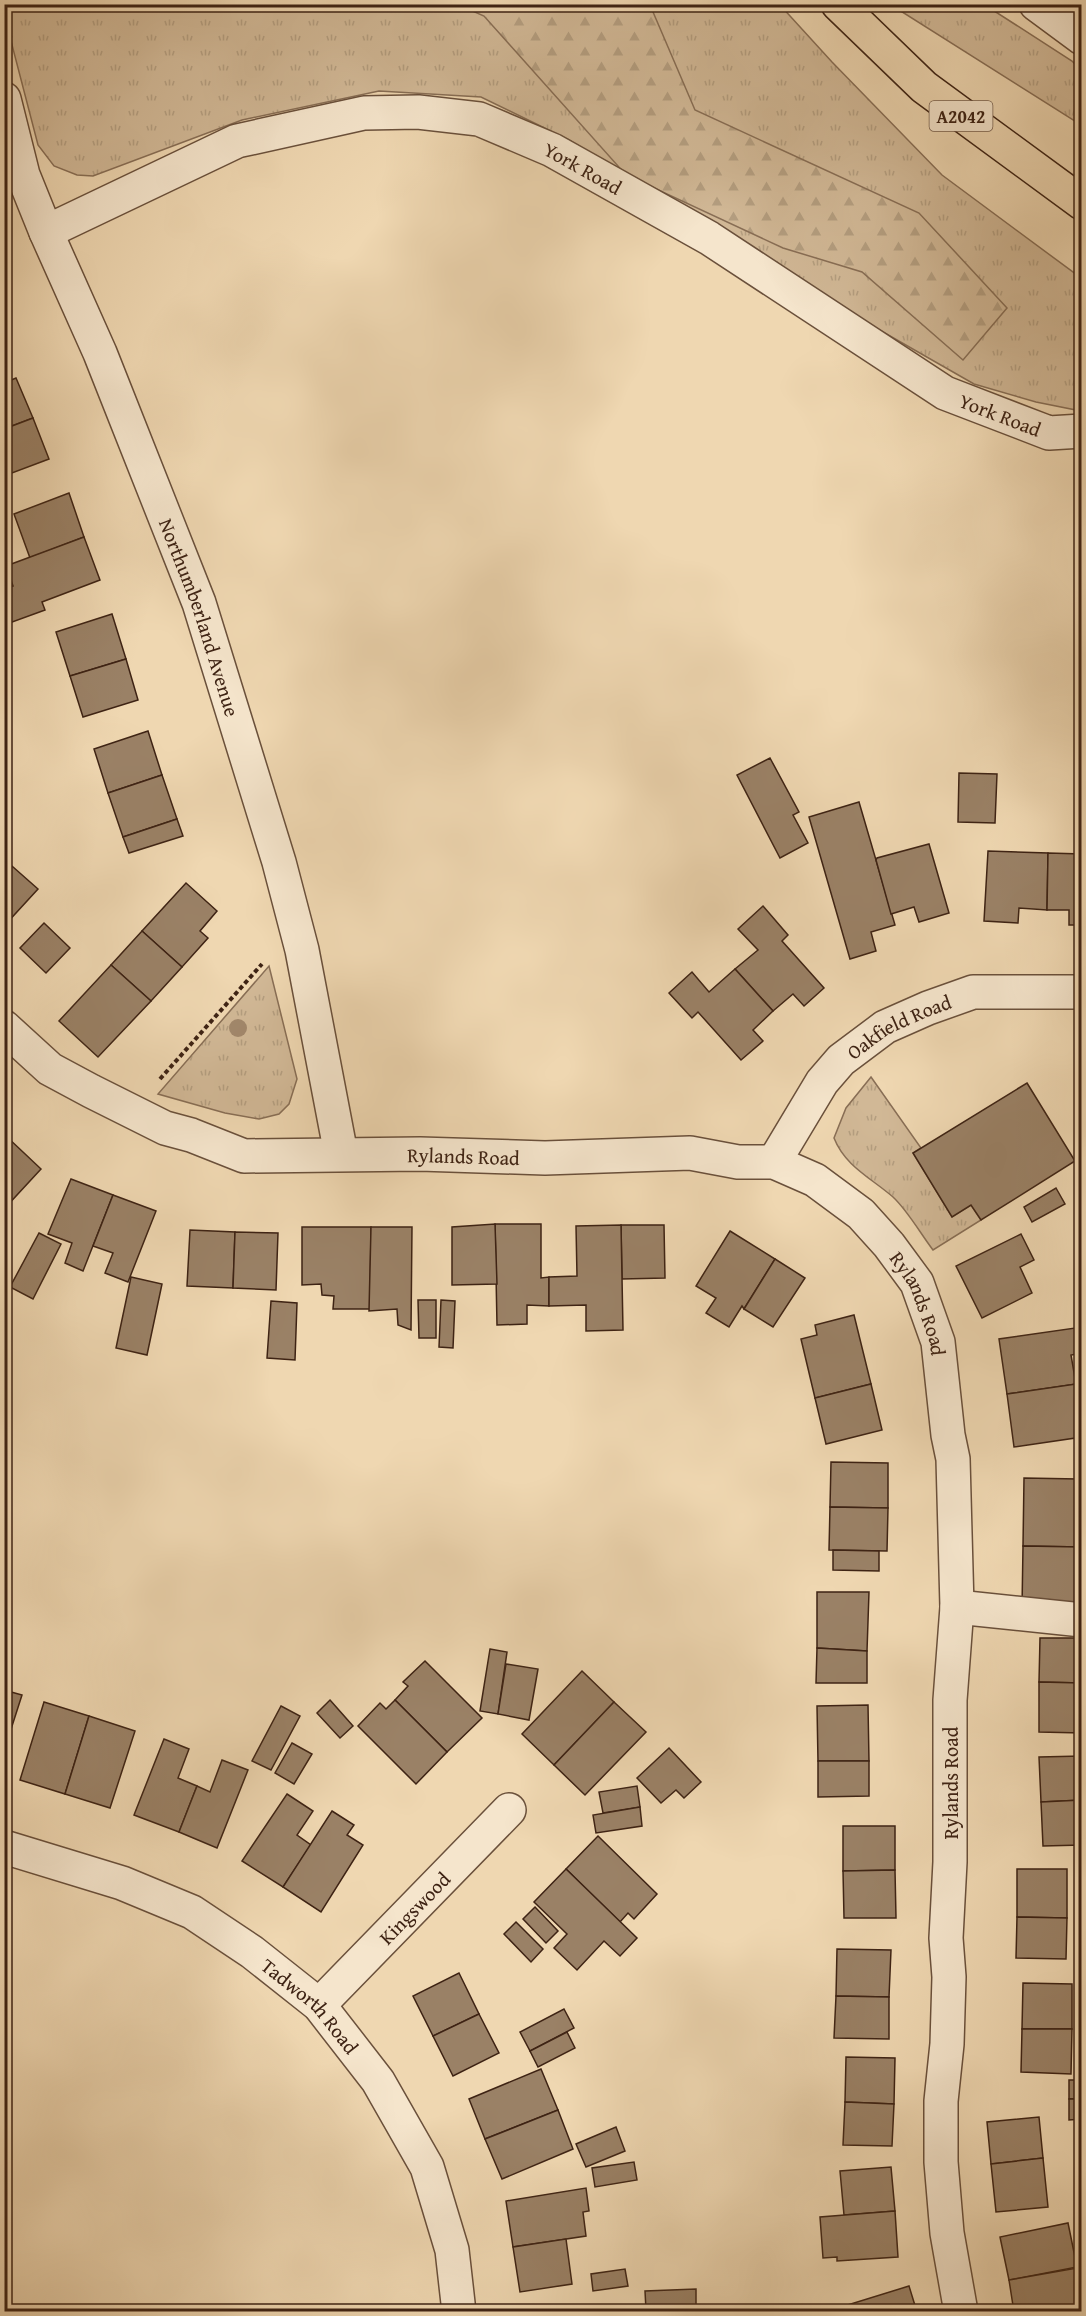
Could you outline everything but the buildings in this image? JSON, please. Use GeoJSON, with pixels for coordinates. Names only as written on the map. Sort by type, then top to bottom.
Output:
{"type":"FeatureCollection","features":[{"type":"Feature","properties":{"kind":"main road","name":"A2042"},"geometry":{"type":"LineString","coordinates":[[849,9],[924,87],[1082,203]]}},
{"type":"Feature","properties":{"kind":"street"},"geometry":{"type":"LineString","coordinates":[[1036,4],[1082,38]]}},
{"type":"Feature","properties":{"kind":"street","name":"Northumberland Avenue"},"geometry":{"type":"LineString","coordinates":[[4,99],[23,175],[100,353],[199,603],[279,862],[302,950],[341,1154]]}},
{"type":"Feature","properties":{"kind":"street","name":"York Road"},"geometry":{"type":"LineString","coordinates":[[46,232],[237,141],[364,113],[418,112],[479,119],[552,150],[709,238],[945,393],[1049,433],[1082,431]]}},
{"type":"Feature","properties":{"kind":"street","name":"Oakfield Road"},"geometry":{"type":"LineString","coordinates":[[774,1162],[822,1082],[841,1060],[885,1027],[928,1008],[973,993],[1082,992]]}},
{"type":"Feature","properties":{"kind":"street","name":"Rylands Road"},"geometry":{"type":"LineString","coordinates":[[4,1026],[50,1069],[165,1128],[191,1135],[244,1156],[341,1154],[545,1158],[690,1153],[738,1162],[774,1162],[815,1180],[861,1214],[889,1245],[917,1283],[938,1342],[948,1435],[953,1459],[957,1607],[950,1700],[950,1862],[946,1938],[949,1977],[941,2101],[941,2162],[947,2234],[961,2312]]}},
{"type":"Feature","properties":{"kind":"street"},"geometry":{"type":"LineString","coordinates":[[957,1607],[1082,1620]]}},
{"type":"Feature","properties":{"kind":"street","name":"Kingswood"},"geometry":{"type":"LineString","coordinates":[[319,2005],[509,1810]]}},
{"type":"Feature","properties":{"kind":"street","name":"Tadworth Road"},"geometry":{"type":"LineString","coordinates":[[4,1846],[122,1883],[195,1913],[252,1952],[319,2005],[378,2080],[427,2167],[452,2250],[459,2312]]}},
{"type":"Feature","properties":{"kind":"path"},"geometry":{"type":"LineString","coordinates":[[132,1112],[268,957],[302,950]]}},
{"type":"Feature","properties":{"kind":"green space"},"geometry":{"type":"Polygon","coordinates":[[[4,5],[780,5],[942,175],[1081,278],[1081,411],[1036,402],[974,384],[834,304],[569,140],[481,97],[379,91],[242,120],[93,176],[77,175],[54,166],[38,145],[5,18],[4,5]]]}},
{"type":"Feature","properties":{"kind":"green space"},"geometry":{"type":"Polygon","coordinates":[[[459,5],[650,5],[695,110],[919,213],[1007,308],[963,360],[862,272],[783,248],[626,175],[484,16],[459,5]]]}},
{"type":"Feature","properties":{"kind":"green space"},"geometry":{"type":"Polygon","coordinates":[[[897,5],[985,5],[1072,61],[1081,70],[1081,125],[899,10],[897,5]]]}},
{"type":"Feature","properties":{"kind":"green space"},"geometry":{"type":"Polygon","coordinates":[[[269,966],[297,1079],[289,1104],[279,1114],[259,1119],[225,1113],[158,1094],[269,966]]]}},
{"type":"Feature","properties":{"kind":"green space"},"geometry":{"type":"Polygon","coordinates":[[[871,1077],[921,1148],[913,1153],[952,1217],[971,1205],[981,1220],[933,1250],[909,1215],[893,1197],[852,1164],[834,1138],[846,1108],[871,1077]]]}}]}
